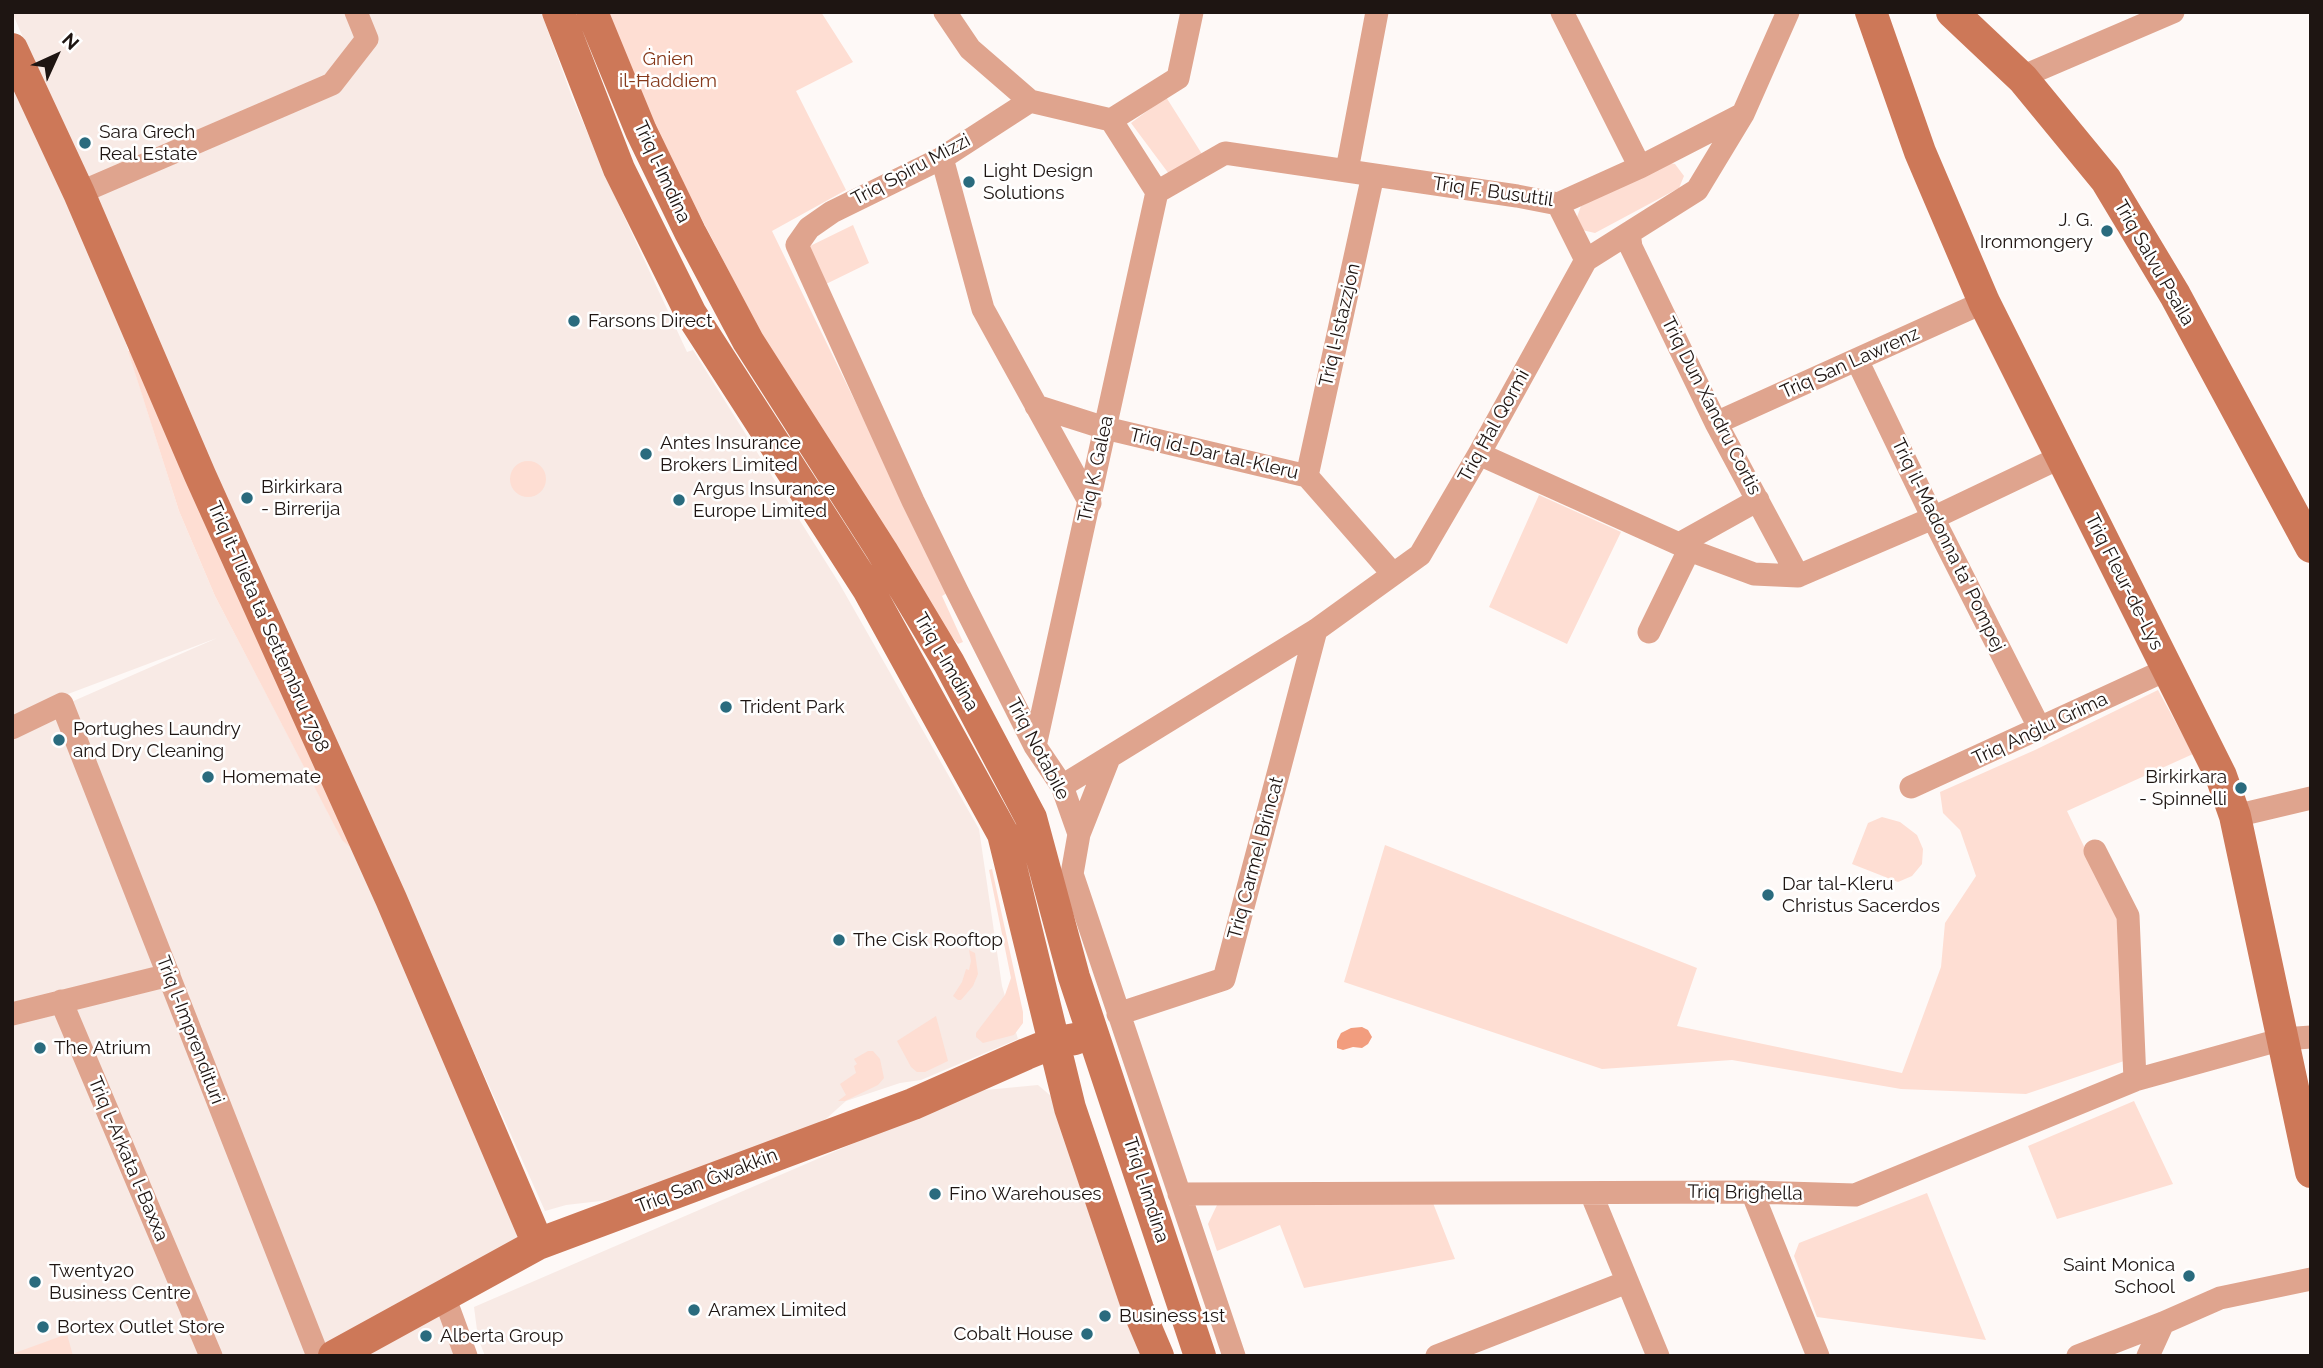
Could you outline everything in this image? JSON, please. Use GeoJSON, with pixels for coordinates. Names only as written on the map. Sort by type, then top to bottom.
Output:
{"type":"FeatureCollection","features":[{"type":"Feature","properties":{"kind":"main road","name":"Triq l-Imdina"},"geometry":{"type":"LineString","coordinates":[[558,12],[619,169],[691,314],[868,589],[1003,834],[1074,1121],[1138,1309],[1158,1356]]}},
{"type":"Feature","properties":{"kind":"main road","name":"Triq l-Imdina"},"geometry":{"type":"LineString","coordinates":[[592,12],[642,131],[690,232],[748,341],[882,551],[949,663],[1031,818],[1074,977],[1200,1356]]}},
{"type":"Feature","properties":{"kind":"main road","name":"Triq Fleur-de-Lys"},"geometry":{"type":"LineString","coordinates":[[1871,12],[1920,152],[1984,302],[2213,757],[2235,816],[2297,1038],[2311,1172]]}},
{"type":"Feature","properties":{"kind":"main road","name":"Triq Salvu Psaila"},"geometry":{"type":"LineString","coordinates":[[1952,12],[2023,79],[2106,180],[2175,296],[2311,547]]}},
{"type":"Feature","properties":{"kind":"main road","name":"Triq it-Tlieta ta' Settembru 1798"},"geometry":{"type":"LineString","coordinates":[[12,49],[79,193],[205,488],[396,912],[538,1244]]}},
{"type":"Feature","properties":{"kind":"main road","name":"Triq San Ġwakkin"},"geometry":{"type":"LineString","coordinates":[[334,1356],[538,1244],[913,1104],[969,1077],[1053,1044],[1093,1035]]}},
{"type":"Feature","properties":{"kind":"street"},"geometry":{"type":"LineString","coordinates":[[79,193],[332,84],[367,39],[356,12]]}},
{"type":"Feature","properties":{"kind":"street"},"geometry":{"type":"LineString","coordinates":[[945,12],[970,49],[1030,101],[1111,120],[1157,192]]}},
{"type":"Feature","properties":{"kind":"street"},"geometry":{"type":"LineString","coordinates":[[1111,120],[1178,78],[1192,12]]}},
{"type":"Feature","properties":{"kind":"street"},"geometry":{"type":"LineString","coordinates":[[1347,170],[1377,12]]}},
{"type":"Feature","properties":{"kind":"street"},"geometry":{"type":"LineString","coordinates":[[1562,12],[1640,167]]}},
{"type":"Feature","properties":{"kind":"street","name":"Triq Ħal Qormi"},"geometry":{"type":"LineString","coordinates":[[1062,786],[1316,629],[1420,555],[1586,260],[1697,190],[1743,114],[1788,12]]}},
{"type":"Feature","properties":{"kind":"street"},"geometry":{"type":"LineString","coordinates":[[2023,79],[2033,72],[2173,12]]}},
{"type":"Feature","properties":{"kind":"street","name":"Triq Spiru Mizzi"},"geometry":{"type":"LineString","coordinates":[[797,244],[808,228],[832,212],[942,158],[1030,101]]}},
{"type":"Feature","properties":{"kind":"street","name":"Triq F. Busuttil"},"geometry":{"type":"LineString","coordinates":[[1157,192],[1225,153],[1558,204],[1640,167],[1743,114]]}},
{"type":"Feature","properties":{"kind":"street"},"geometry":{"type":"LineString","coordinates":[[942,158],[983,309],[1090,503]]}},
{"type":"Feature","properties":{"kind":"street","name":"Triq l-Istazzjon"},"geometry":{"type":"LineString","coordinates":[[1307,476],[1373,175]]}},
{"type":"Feature","properties":{"kind":"street","name":"Triq K. Galea"},"geometry":{"type":"LineString","coordinates":[[1035,746],[1157,192]]}},
{"type":"Feature","properties":{"kind":"street"},"geometry":{"type":"LineString","coordinates":[[1558,204],[1586,260]]}},
{"type":"Feature","properties":{"kind":"street","name":"Triq Dun Xandru Cortis"},"geometry":{"type":"LineString","coordinates":[[1629,233],[1631,247],[1716,423],[1798,576]]}},
{"type":"Feature","properties":{"kind":"street","name":"Triq Notabile"},"geometry":{"type":"LineString","coordinates":[[797,244],[913,501],[1035,746],[1062,786],[1079,834],[1072,874],[1234,1356]]}},
{"type":"Feature","properties":{"kind":"street","name":"Triq San Lawrenz"},"geometry":{"type":"LineString","coordinates":[[1716,423],[1984,302]]}},
{"type":"Feature","properties":{"kind":"street","name":"Triq il-Madonna ta' Pompej"},"geometry":{"type":"LineString","coordinates":[[1857,360],[2040,729]]}},
{"type":"Feature","properties":{"kind":"street","name":"Triq id-Dar tal-Kleru"},"geometry":{"type":"LineString","coordinates":[[1036,406],[1105,428],[1307,476],[1392,574]]}},
{"type":"Feature","properties":{"kind":"street"},"geometry":{"type":"LineString","coordinates":[[1479,454],[1684,547],[1754,575],[1798,576],[2061,457]]}},
{"type":"Feature","properties":{"kind":"street"},"geometry":{"type":"LineString","coordinates":[[1649,632],[1684,547],[1758,500]]}},
{"type":"Feature","properties":{"kind":"street","name":"Triq Carmel Brincat"},"geometry":{"type":"LineString","coordinates":[[1118,1014],[1224,979],[1316,629]]}},
{"type":"Feature","properties":{"kind":"street","name":"Triq Anġlu Grima"},"geometry":{"type":"LineString","coordinates":[[1911,788],[2168,669]]}},
{"type":"Feature","properties":{"kind":"street","name":"Triq l-Imprendituri"},"geometry":{"type":"LineString","coordinates":[[12,727],[62,704],[318,1356]]}},
{"type":"Feature","properties":{"kind":"street"},"geometry":{"type":"LineString","coordinates":[[1079,834],[1109,758]]}},
{"type":"Feature","properties":{"kind":"street"},"geometry":{"type":"LineString","coordinates":[[2235,816],[2311,798]]}},
{"type":"Feature","properties":{"kind":"street"},"geometry":{"type":"LineString","coordinates":[[2095,851],[2128,916],[2135,1080]]}},
{"type":"Feature","properties":{"kind":"street"},"geometry":{"type":"LineString","coordinates":[[12,1014],[169,975]]}},
{"type":"Feature","properties":{"kind":"street","name":"Triq l-Arkata l-Baxxa"},"geometry":{"type":"LineString","coordinates":[[61,1001],[211,1356]]}},
{"type":"Feature","properties":{"kind":"street","name":"Triq Brigħella"},"geometry":{"type":"LineString","coordinates":[[1179,1194],[1752,1192],[1854,1195],[2135,1080],[2297,1038]]}},
{"type":"Feature","properties":{"kind":"street"},"geometry":{"type":"LineString","coordinates":[[1591,1192],[1658,1356]]}},
{"type":"Feature","properties":{"kind":"street"},"geometry":{"type":"LineString","coordinates":[[1752,1192],[1818,1356]]}},
{"type":"Feature","properties":{"kind":"street"},"geometry":{"type":"LineString","coordinates":[[2089,1354],[2220,1298],[2311,1279]]}},
{"type":"Feature","properties":{"kind":"street"},"geometry":{"type":"LineString","coordinates":[[1437,1356],[1627,1282]]}},
{"type":"Feature","properties":{"kind":"street"},"geometry":{"type":"LineString","coordinates":[[444,1296],[466,1356]]}},
{"type":"Feature","properties":{"kind":"street"},"geometry":{"type":"LineString","coordinates":[[2148,1356],[2163,1323]]}},
{"type":"Feature","properties":{"kind":"shaded area"},"geometry":{"type":"Polygon","coordinates":[[[12,12],[541,12],[572,97],[687,352],[693,350],[839,583],[979,829],[1002,986],[1018,1039],[921,1080],[900,1083],[846,1101],[827,1118],[804,1132],[670,1193],[566,1205],[545,1211],[12,12]]]}},
{"type":"Feature","properties":{"kind":"shaded area"},"geometry":{"type":"Polygon","coordinates":[[[12,64],[116,312],[179,511],[215,596],[342,839],[357,853],[525,1240],[432,1293],[457,1356],[12,1356],[12,728],[217,638],[12,715],[12,64]]]}},
{"type":"Feature","properties":{"kind":"shaded area"},"geometry":{"type":"Polygon","coordinates":[[[1362,1027],[1368,1030],[1372,1037],[1368,1044],[1362,1048],[1337,1048],[1341,1033],[1362,1027]]]}},
{"type":"Feature","properties":{"kind":"shaded area"},"geometry":{"type":"Polygon","coordinates":[[[1038,1085],[1051,1096],[1143,1356],[485,1356],[478,1338],[474,1307],[975,1091],[1038,1085]]]}},
{"type":"Feature","properties":{"kind":"green space","name":"Ġnien il-Ħaddiem"},"geometry":{"type":"Polygon","coordinates":[[[607,12],[821,12],[853,62],[796,91],[846,190],[772,231],[945,586],[947,593],[942,596],[963,642],[958,644],[944,628],[763,337],[653,125],[607,12]]]}},
{"type":"Feature","properties":{"kind":"green space"},"geometry":{"type":"Polygon","coordinates":[[[1166,97],[1207,162],[1172,178],[1131,123],[1166,97]]]}},
{"type":"Feature","properties":{"kind":"green space"},"geometry":{"type":"Polygon","coordinates":[[[1665,162],[1675,164],[1684,176],[1679,188],[1595,233],[1582,230],[1577,217],[1581,206],[1665,162]]]}},
{"type":"Feature","properties":{"kind":"green space"},"geometry":{"type":"Polygon","coordinates":[[[853,225],[869,263],[822,286],[808,247],[853,225]]]}},
{"type":"Feature","properties":{"kind":"green space"},"geometry":{"type":"Polygon","coordinates":[[[128,351],[132,351],[357,853],[342,840],[215,596],[179,511],[128,351]]]}},
{"type":"Feature","properties":{"kind":"green space"},"geometry":{"type":"Polygon","coordinates":[[[528,461],[541,466],[546,479],[541,492],[528,497],[515,492],[510,479],[515,466],[528,461]]]}},
{"type":"Feature","properties":{"kind":"green space"},"geometry":{"type":"Polygon","coordinates":[[[1539,495],[1621,532],[1567,644],[1489,607],[1539,495]]]}},
{"type":"Feature","properties":{"kind":"green space"},"geometry":{"type":"Polygon","coordinates":[[[2158,690],[2193,754],[2067,811],[2118,917],[2124,1061],[2026,1094],[1901,1089],[1732,1060],[1602,1069],[1344,982],[1385,845],[1697,968],[1677,1026],[1902,1073],[1941,967],[1945,923],[1976,876],[1960,830],[1943,813],[1940,792],[2035,750],[2158,690]]]}},
{"type":"Feature","properties":{"kind":"green space"},"geometry":{"type":"Polygon","coordinates":[[[1882,817],[1900,822],[1917,835],[1923,849],[1922,864],[1912,876],[1898,882],[1852,864],[1868,823],[1882,817]]]}},
{"type":"Feature","properties":{"kind":"green space"},"geometry":{"type":"Polygon","coordinates":[[[992,869],[1023,1012],[1023,1023],[1014,1035],[983,1043],[976,1037],[976,1033],[1005,995],[1011,978],[989,870],[992,869]]]}},
{"type":"Feature","properties":{"kind":"green space"},"geometry":{"type":"Polygon","coordinates":[[[969,950],[975,953],[978,974],[973,986],[958,1000],[953,996],[966,969],[969,970],[969,950]]]}},
{"type":"Feature","properties":{"kind":"green space"},"geometry":{"type":"Polygon","coordinates":[[[936,1016],[948,1061],[925,1072],[917,1072],[911,1067],[897,1041],[936,1016]]]}},
{"type":"Feature","properties":{"kind":"green space"},"geometry":{"type":"Polygon","coordinates":[[[873,1051],[880,1059],[884,1078],[878,1085],[845,1101],[838,1101],[846,1095],[840,1084],[856,1073],[854,1066],[857,1064],[854,1059],[873,1051]]]}},
{"type":"Feature","properties":{"kind":"green space"},"geometry":{"type":"Polygon","coordinates":[[[2134,1101],[2173,1184],[2057,1219],[2028,1146],[2134,1101]]]}},
{"type":"Feature","properties":{"kind":"green space"},"geometry":{"type":"Polygon","coordinates":[[[1927,1193],[1986,1340],[1817,1317],[1794,1256],[1799,1243],[1927,1193]]]}},
{"type":"Feature","properties":{"kind":"green space"},"geometry":{"type":"Polygon","coordinates":[[[1433,1203],[1455,1259],[1304,1288],[1280,1225],[1217,1251],[1208,1224],[1217,1205],[1433,1203]]]}},
{"type":"Feature","properties":{"kind":"green space"},"geometry":{"type":"Polygon","coordinates":[[[67,1334],[73,1356],[12,1356],[12,1354],[67,1334]]]}},
{"type":"Feature","properties":{"kind":"place","name":"Sara Grech Real Estate"},"geometry":{"type":"Point","coordinates":[85,143]}},
{"type":"Feature","properties":{"kind":"place","name":"Light Design Solutions"},"geometry":{"type":"Point","coordinates":[969,182]}},
{"type":"Feature","properties":{"kind":"place","name":"J. G. Ironmongery"},"geometry":{"type":"Point","coordinates":[2107,231]}},
{"type":"Feature","properties":{"kind":"place","name":"Farsons Direct"},"geometry":{"type":"Point","coordinates":[574,321]}},
{"type":"Feature","properties":{"kind":"place","name":"Antes Insurance Brokers Limited"},"geometry":{"type":"Point","coordinates":[646,454]}},
{"type":"Feature","properties":{"kind":"place","name":"Birkirkara - Birrerija"},"geometry":{"type":"Point","coordinates":[247,498]}},
{"type":"Feature","properties":{"kind":"place","name":"Argus Insurance Europe Limited"},"geometry":{"type":"Point","coordinates":[679,500]}},
{"type":"Feature","properties":{"kind":"place","name":"Trident Park"},"geometry":{"type":"Point","coordinates":[726,707]}},
{"type":"Feature","properties":{"kind":"place","name":"Portughes Laundry and Dry Cleaning"},"geometry":{"type":"Point","coordinates":[59,740]}},
{"type":"Feature","properties":{"kind":"place","name":"Homemate"},"geometry":{"type":"Point","coordinates":[208,777]}},
{"type":"Feature","properties":{"kind":"place","name":"Birkirkara - Spinnelli"},"geometry":{"type":"Point","coordinates":[2241,788]}},
{"type":"Feature","properties":{"kind":"place","name":"Dar tal-Kleru Christus Sacerdos"},"geometry":{"type":"Point","coordinates":[1768,895]}},
{"type":"Feature","properties":{"kind":"place","name":"The Cisk Rooftop"},"geometry":{"type":"Point","coordinates":[839,940]}},
{"type":"Feature","properties":{"kind":"place","name":"The Atrium"},"geometry":{"type":"Point","coordinates":[40,1048]}},
{"type":"Feature","properties":{"kind":"place","name":"Fino Warehouses"},"geometry":{"type":"Point","coordinates":[935,1194]}},
{"type":"Feature","properties":{"kind":"place","name":"Saint Monica School"},"geometry":{"type":"Point","coordinates":[2189,1276]}},
{"type":"Feature","properties":{"kind":"place","name":"Twenty20 Business Centre"},"geometry":{"type":"Point","coordinates":[35,1282]}},
{"type":"Feature","properties":{"kind":"place","name":"Aramex Limited"},"geometry":{"type":"Point","coordinates":[694,1310]}},
{"type":"Feature","properties":{"kind":"place","name":"Business 1st"},"geometry":{"type":"Point","coordinates":[1105,1316]}},
{"type":"Feature","properties":{"kind":"place","name":"Bortex Outlet Store"},"geometry":{"type":"Point","coordinates":[43,1327]}},
{"type":"Feature","properties":{"kind":"place","name":"Cobalt House"},"geometry":{"type":"Point","coordinates":[1087,1334]}},
{"type":"Feature","properties":{"kind":"place","name":"Alberta Group"},"geometry":{"type":"Point","coordinates":[426,1336]}}]}
